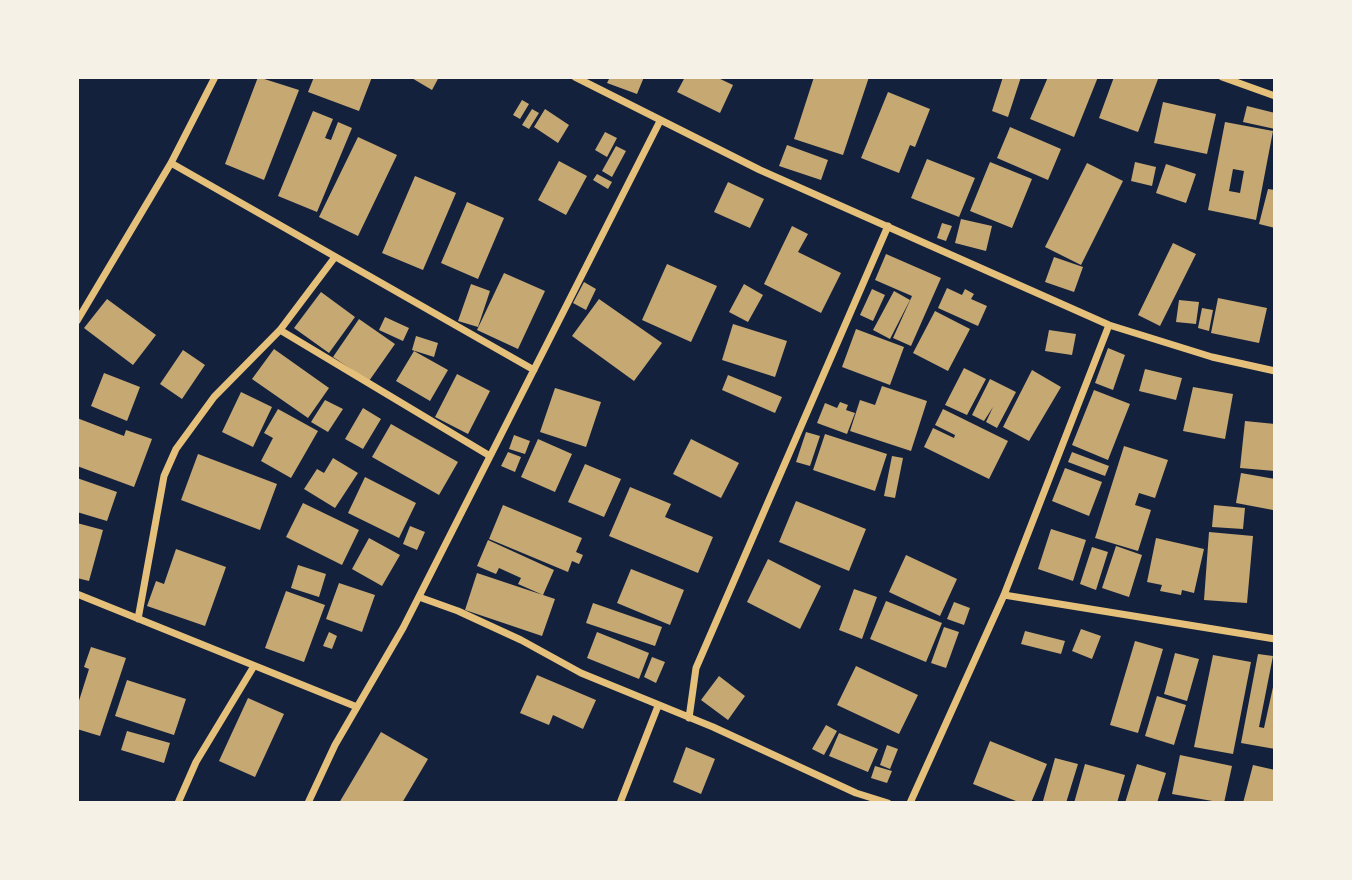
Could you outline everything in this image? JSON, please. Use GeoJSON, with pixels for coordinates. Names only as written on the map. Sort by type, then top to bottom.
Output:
{"type":"FeatureCollection","features":[{"type":"Feature","properties":{"kind":"street"},"geometry":{"type":"LineString","coordinates":[[77,320],[172,163],[215,77]]}},
{"type":"Feature","properties":{"kind":"street"},"geometry":{"type":"LineString","coordinates":[[575,77],[760,170],[1109,324],[1212,357],[1275,371]]}},
{"type":"Feature","properties":{"kind":"street"},"geometry":{"type":"LineString","coordinates":[[1222,77],[1275,96]]}},
{"type":"Feature","properties":{"kind":"street"},"geometry":{"type":"LineString","coordinates":[[308,803],[335,745],[419,597],[660,121]]}},
{"type":"Feature","properties":{"kind":"street"},"geometry":{"type":"LineString","coordinates":[[172,163],[534,370]]}},
{"type":"Feature","properties":{"kind":"street"},"geometry":{"type":"LineString","coordinates":[[689,718],[696,668],[888,226]]}},
{"type":"Feature","properties":{"kind":"street"},"geometry":{"type":"LineString","coordinates":[[138,619],[164,476],[176,449],[214,397],[280,330],[335,257]]}},
{"type":"Feature","properties":{"kind":"street"},"geometry":{"type":"LineString","coordinates":[[910,803],[1004,595],[1109,324]]}},
{"type":"Feature","properties":{"kind":"street"},"geometry":{"type":"LineString","coordinates":[[280,330],[491,456]]}},
{"type":"Feature","properties":{"kind":"street"},"geometry":{"type":"LineString","coordinates":[[77,594],[357,707]]}},
{"type":"Feature","properties":{"kind":"street"},"geometry":{"type":"LineString","coordinates":[[1004,595],[1275,639]]}},
{"type":"Feature","properties":{"kind":"street"},"geometry":{"type":"LineString","coordinates":[[419,597],[511,635],[581,673],[856,793],[888,803]]}},
{"type":"Feature","properties":{"kind":"street"},"geometry":{"type":"LineString","coordinates":[[178,803],[196,762],[254,666]]}},
{"type":"Feature","properties":{"kind":"street"},"geometry":{"type":"LineString","coordinates":[[620,803],[658,706]]}},
{"type":"Feature","properties":{"kind":"street"},"geometry":{"type":"LineString","coordinates":[[853,803],[856,793]]}},
{"type":"Feature","properties":{"kind":"building"},"geometry":{"type":"Polygon","coordinates":[[[258,77],[299,90],[264,180],[225,164],[258,77]]]}},
{"type":"Feature","properties":{"kind":"building"},"geometry":{"type":"Polygon","coordinates":[[[314,77],[372,77],[359,111],[308,92],[314,77]]]}},
{"type":"Feature","properties":{"kind":"building"},"geometry":{"type":"Polygon","coordinates":[[[410,77],[439,77],[432,90],[410,77]]]}},
{"type":"Feature","properties":{"kind":"building"},"geometry":{"type":"Polygon","coordinates":[[[610,77],[644,77],[637,94],[607,83],[610,77]]]}},
{"type":"Feature","properties":{"kind":"building"},"geometry":{"type":"Polygon","coordinates":[[[685,77],[716,77],[733,85],[720,113],[677,92],[685,77]]]}},
{"type":"Feature","properties":{"kind":"building"},"geometry":{"type":"Polygon","coordinates":[[[814,77],[869,77],[843,155],[794,139],[814,77]]]}},
{"type":"Feature","properties":{"kind":"building"},"geometry":{"type":"Polygon","coordinates":[[[1003,77],[1021,77],[1008,117],[992,111],[1003,77]]]}},
{"type":"Feature","properties":{"kind":"building"},"geometry":{"type":"Polygon","coordinates":[[[1048,77],[1098,77],[1074,137],[1030,119],[1048,77]]]}},
{"type":"Feature","properties":{"kind":"building"},"geometry":{"type":"Polygon","coordinates":[[[1114,77],[1158,79],[1138,132],[1099,118],[1114,77]]]}},
{"type":"Feature","properties":{"kind":"building"},"geometry":{"type":"Polygon","coordinates":[[[888,92],[930,109],[915,147],[910,145],[899,173],[861,158],[888,92]]]}},
{"type":"Feature","properties":{"kind":"building"},"geometry":{"type":"Polygon","coordinates":[[[522,100],[529,104],[520,119],[513,115],[522,100]]]}},
{"type":"Feature","properties":{"kind":"building"},"geometry":{"type":"Polygon","coordinates":[[[1163,102],[1216,114],[1207,154],[1154,143],[1163,102]]]}},
{"type":"Feature","properties":{"kind":"building"},"geometry":{"type":"Polygon","coordinates":[[[1247,106],[1275,113],[1275,129],[1243,122],[1247,106]]]}},
{"type":"Feature","properties":{"kind":"building"},"geometry":{"type":"Polygon","coordinates":[[[532,109],[539,113],[529,129],[522,125],[532,109]]]}},
{"type":"Feature","properties":{"kind":"building"},"geometry":{"type":"Polygon","coordinates":[[[545,109],[569,125],[558,143],[534,127],[545,109]]]}},
{"type":"Feature","properties":{"kind":"building"},"geometry":{"type":"Polygon","coordinates":[[[313,111],[333,119],[325,138],[331,140],[338,122],[352,128],[317,212],[278,196],[313,111]]]}},
{"type":"Feature","properties":{"kind":"building"},"geometry":{"type":"Polygon","coordinates":[[[1225,122],[1273,131],[1256,220],[1208,210],[1225,122]],[[1233,169],[1229,191],[1240,193],[1244,171],[1233,169]]]}},
{"type":"Feature","properties":{"kind":"building"},"geometry":{"type":"Polygon","coordinates":[[[1010,127],[1061,149],[1048,180],[997,158],[1010,127]]]}},
{"type":"Feature","properties":{"kind":"building"},"geometry":{"type":"Polygon","coordinates":[[[605,132],[617,138],[607,157],[595,150],[605,132]]]}},
{"type":"Feature","properties":{"kind":"building"},"geometry":{"type":"Polygon","coordinates":[[[358,137],[397,155],[358,236],[319,217],[358,137]]]}},
{"type":"Feature","properties":{"kind":"building"},"geometry":{"type":"Polygon","coordinates":[[[787,145],[828,160],[821,180],[779,166],[787,145]]]}},
{"type":"Feature","properties":{"kind":"building"},"geometry":{"type":"Polygon","coordinates":[[[616,146],[626,151],[612,177],[602,171],[616,146]]]}},
{"type":"Feature","properties":{"kind":"building"},"geometry":{"type":"Polygon","coordinates":[[[927,159],[975,178],[959,217],[911,198],[927,159]]]}},
{"type":"Feature","properties":{"kind":"building"},"geometry":{"type":"Polygon","coordinates":[[[559,161],[587,176],[566,215],[538,200],[559,161]]]}},
{"type":"Feature","properties":{"kind":"building"},"geometry":{"type":"Polygon","coordinates":[[[990,162],[1032,179],[1012,228],[970,211],[990,162]]]}},
{"type":"Feature","properties":{"kind":"building"},"geometry":{"type":"Polygon","coordinates":[[[1135,162],[1156,167],[1152,186],[1131,181],[1135,162]]]}},
{"type":"Feature","properties":{"kind":"building"},"geometry":{"type":"Polygon","coordinates":[[[1087,163],[1123,181],[1081,265],[1045,247],[1087,163]]]}},
{"type":"Feature","properties":{"kind":"building"},"geometry":{"type":"Polygon","coordinates":[[[1166,164],[1196,174],[1186,203],[1156,193],[1166,164]]]}},
{"type":"Feature","properties":{"kind":"building"},"geometry":{"type":"Polygon","coordinates":[[[597,174],[612,182],[608,189],[593,180],[597,174]]]}},
{"type":"Feature","properties":{"kind":"building"},"geometry":{"type":"Polygon","coordinates":[[[415,176],[456,193],[423,270],[382,253],[415,176]]]}},
{"type":"Feature","properties":{"kind":"building"},"geometry":{"type":"Polygon","coordinates":[[[728,182],[764,199],[750,228],[714,212],[728,182]]]}},
{"type":"Feature","properties":{"kind":"building"},"geometry":{"type":"Polygon","coordinates":[[[1268,189],[1275,190],[1275,228],[1259,224],[1268,189]]]}},
{"type":"Feature","properties":{"kind":"building"},"geometry":{"type":"Polygon","coordinates":[[[467,202],[504,218],[478,279],[441,263],[467,202]]]}},
{"type":"Feature","properties":{"kind":"building"},"geometry":{"type":"Polygon","coordinates":[[[961,219],[992,226],[986,251],[955,243],[961,219]]]}},
{"type":"Feature","properties":{"kind":"building"},"geometry":{"type":"Polygon","coordinates":[[[942,223],[952,226],[946,241],[937,238],[942,223]]]}},
{"type":"Feature","properties":{"kind":"building"},"geometry":{"type":"Polygon","coordinates":[[[792,226],[808,234],[798,252],[841,273],[821,313],[764,284],[792,226]]]}},
{"type":"Feature","properties":{"kind":"building"},"geometry":{"type":"Polygon","coordinates":[[[1173,243],[1196,254],[1160,326],[1138,315],[1173,243]]]}},
{"type":"Feature","properties":{"kind":"building"},"geometry":{"type":"Polygon","coordinates":[[[886,254],[941,278],[911,346],[893,338],[912,296],[875,280],[886,254]]]}},
{"type":"Feature","properties":{"kind":"building"},"geometry":{"type":"Polygon","coordinates":[[[1054,257],[1083,267],[1074,292],[1045,282],[1054,257]]]}},
{"type":"Feature","properties":{"kind":"building"},"geometry":{"type":"Polygon","coordinates":[[[667,264],[717,286],[691,342],[642,320],[667,264]]]}},
{"type":"Feature","properties":{"kind":"building"},"geometry":{"type":"Polygon","coordinates":[[[504,273],[545,291],[518,349],[477,330],[504,273]]]}},
{"type":"Feature","properties":{"kind":"building"},"geometry":{"type":"Polygon","coordinates":[[[584,282],[596,289],[586,310],[573,303],[584,282]]]}},
{"type":"Feature","properties":{"kind":"building"},"geometry":{"type":"Polygon","coordinates":[[[471,284],[490,291],[478,327],[458,321],[471,284]]]}},
{"type":"Feature","properties":{"kind":"building"},"geometry":{"type":"Polygon","coordinates":[[[744,284],[763,295],[748,322],[729,312],[744,284]]]}},
{"type":"Feature","properties":{"kind":"building"},"geometry":{"type":"Polygon","coordinates":[[[947,288],[962,295],[965,289],[974,294],[971,299],[987,306],[978,326],[938,308],[947,288]]]}},
{"type":"Feature","properties":{"kind":"building"},"geometry":{"type":"Polygon","coordinates":[[[872,289],[885,295],[873,321],[860,315],[872,289]]]}},
{"type":"Feature","properties":{"kind":"building"},"geometry":{"type":"Polygon","coordinates":[[[894,291],[910,300],[890,339],[873,330],[894,291]]]}},
{"type":"Feature","properties":{"kind":"building"},"geometry":{"type":"Polygon","coordinates":[[[321,292],[355,317],[329,353],[294,328],[321,292]]]}},
{"type":"Feature","properties":{"kind":"building"},"geometry":{"type":"Polygon","coordinates":[[[1218,298],[1267,308],[1259,343],[1211,333],[1218,298]]]}},
{"type":"Feature","properties":{"kind":"building"},"geometry":{"type":"Polygon","coordinates":[[[107,299],[156,335],[133,365],[84,328],[107,299]]]}},
{"type":"Feature","properties":{"kind":"building"},"geometry":{"type":"Polygon","coordinates":[[[599,299],[662,343],[634,381],[572,336],[599,299]]]}},
{"type":"Feature","properties":{"kind":"building"},"geometry":{"type":"Polygon","coordinates":[[[1179,300],[1199,302],[1196,324],[1176,322],[1179,300]]]}},
{"type":"Feature","properties":{"kind":"building"},"geometry":{"type":"Polygon","coordinates":[[[1202,308],[1213,310],[1209,331],[1198,328],[1202,308]]]}},
{"type":"Feature","properties":{"kind":"building"},"geometry":{"type":"Polygon","coordinates":[[[935,311],[970,329],[948,371],[913,353],[935,311]]]}},
{"type":"Feature","properties":{"kind":"building"},"geometry":{"type":"Polygon","coordinates":[[[385,317],[409,328],[403,341],[379,330],[385,317]]]}},
{"type":"Feature","properties":{"kind":"building"},"geometry":{"type":"Polygon","coordinates":[[[359,319],[395,344],[369,381],[333,357],[359,319]]]}},
{"type":"Feature","properties":{"kind":"building"},"geometry":{"type":"Polygon","coordinates":[[[733,324],[787,341],[775,377],[722,360],[733,324]]]}},
{"type":"Feature","properties":{"kind":"building"},"geometry":{"type":"Polygon","coordinates":[[[856,329],[904,347],[890,385],[842,367],[856,329]]]}},
{"type":"Feature","properties":{"kind":"building"},"geometry":{"type":"Polygon","coordinates":[[[1049,330],[1076,334],[1072,355],[1045,351],[1049,330]]]}},
{"type":"Feature","properties":{"kind":"building"},"geometry":{"type":"Polygon","coordinates":[[[416,336],[438,343],[434,357],[412,350],[416,336]]]}},
{"type":"Feature","properties":{"kind":"building"},"geometry":{"type":"Polygon","coordinates":[[[1108,348],[1125,355],[1113,390],[1095,383],[1108,348]]]}},
{"type":"Feature","properties":{"kind":"building"},"geometry":{"type":"Polygon","coordinates":[[[274,349],[329,388],[308,418],[252,379],[274,349]]]}},
{"type":"Feature","properties":{"kind":"building"},"geometry":{"type":"Polygon","coordinates":[[[183,350],[205,365],[182,399],[160,384],[183,350]]]}},
{"type":"Feature","properties":{"kind":"building"},"geometry":{"type":"Polygon","coordinates":[[[414,351],[448,370],[430,401],[396,381],[414,351]]]}},
{"type":"Feature","properties":{"kind":"building"},"geometry":{"type":"Polygon","coordinates":[[[964,368],[986,379],[967,415],[945,405],[964,368]]]}},
{"type":"Feature","properties":{"kind":"building"},"geometry":{"type":"Polygon","coordinates":[[[1145,369],[1182,378],[1176,400],[1139,391],[1145,369]]]}},
{"type":"Feature","properties":{"kind":"building"},"geometry":{"type":"Polygon","coordinates":[[[1032,370],[1061,387],[1029,441],[1003,427],[1032,370]]]}},
{"type":"Feature","properties":{"kind":"building"},"geometry":{"type":"Polygon","coordinates":[[[104,373],[140,387],[127,421],[91,406],[104,373]]]}},
{"type":"Feature","properties":{"kind":"building"},"geometry":{"type":"Polygon","coordinates":[[[457,374],[490,391],[468,434],[435,417],[457,374]]]}},
{"type":"Feature","properties":{"kind":"building"},"geometry":{"type":"Polygon","coordinates":[[[728,375],[782,397],[775,413],[722,390],[728,375]]]}},
{"type":"Feature","properties":{"kind":"building"},"geometry":{"type":"Polygon","coordinates":[[[990,379],[1016,392],[997,428],[986,422],[993,407],[984,421],[972,415],[990,379]]]}},
{"type":"Feature","properties":{"kind":"building"},"geometry":{"type":"Polygon","coordinates":[[[882,386],[927,401],[911,451],[850,431],[860,400],[875,405],[882,386]]]}},
{"type":"Feature","properties":{"kind":"building"},"geometry":{"type":"Polygon","coordinates":[[[1193,387],[1233,394],[1225,439],[1183,431],[1193,387]]]}},
{"type":"Feature","properties":{"kind":"building"},"geometry":{"type":"Polygon","coordinates":[[[555,388],[601,402],[586,447],[540,432],[555,388]]]}},
{"type":"Feature","properties":{"kind":"building"},"geometry":{"type":"Polygon","coordinates":[[[1094,390],[1130,404],[1108,460],[1072,445],[1094,390]]]}},
{"type":"Feature","properties":{"kind":"building"},"geometry":{"type":"Polygon","coordinates":[[[241,392],[272,407],[253,447],[222,432],[241,392]]]}},
{"type":"Feature","properties":{"kind":"building"},"geometry":{"type":"Polygon","coordinates":[[[325,400],[343,409],[328,432],[311,422],[325,400]]]}},
{"type":"Feature","properties":{"kind":"building"},"geometry":{"type":"Polygon","coordinates":[[[840,402],[848,405],[846,410],[855,413],[847,434],[817,423],[825,403],[837,408],[840,402]]]}},
{"type":"Feature","properties":{"kind":"building"},"geometry":{"type":"Polygon","coordinates":[[[363,408],[381,419],[363,449],[345,439],[363,408]]]}},
{"type":"Feature","properties":{"kind":"building"},"geometry":{"type":"Polygon","coordinates":[[[278,409],[318,431],[291,478],[261,461],[273,438],[264,433],[278,409]]]}},
{"type":"Feature","properties":{"kind":"building"},"geometry":{"type":"Polygon","coordinates":[[[943,409],[1008,441],[989,479],[924,447],[933,428],[954,438],[955,435],[935,425],[943,409]]]}},
{"type":"Feature","properties":{"kind":"building"},"geometry":{"type":"Polygon","coordinates":[[[77,418],[124,436],[126,430],[152,439],[134,487],[77,466],[77,418]]]}},
{"type":"Feature","properties":{"kind":"building"},"geometry":{"type":"Polygon","coordinates":[[[1245,421],[1275,424],[1275,471],[1240,468],[1245,421]]]}},
{"type":"Feature","properties":{"kind":"building"},"geometry":{"type":"Polygon","coordinates":[[[391,424],[458,462],[439,495],[372,457],[391,424]]]}},
{"type":"Feature","properties":{"kind":"building"},"geometry":{"type":"Polygon","coordinates":[[[806,432],[820,436],[810,466],[796,462],[806,432]]]}},
{"type":"Feature","properties":{"kind":"building"},"geometry":{"type":"Polygon","coordinates":[[[825,434],[887,454],[875,491],[813,470],[825,434]]]}},
{"type":"Feature","properties":{"kind":"building"},"geometry":{"type":"Polygon","coordinates":[[[514,435],[530,441],[525,454],[509,449],[514,435]]]}},
{"type":"Feature","properties":{"kind":"building"},"geometry":{"type":"Polygon","coordinates":[[[538,439],[572,454],[555,492],[521,477],[538,439]]]}},
{"type":"Feature","properties":{"kind":"building"},"geometry":{"type":"Polygon","coordinates":[[[691,439],[739,463],[721,498],[673,474],[691,439]]]}},
{"type":"Feature","properties":{"kind":"building"},"geometry":{"type":"Polygon","coordinates":[[[1124,446],[1168,460],[1155,498],[1139,493],[1135,505],[1151,510],[1138,551],[1095,538],[1124,446]]]}},
{"type":"Feature","properties":{"kind":"building"},"geometry":{"type":"Polygon","coordinates":[[[508,452],[521,457],[515,472],[501,466],[508,452]]]}},
{"type":"Feature","properties":{"kind":"building"},"geometry":{"type":"Polygon","coordinates":[[[1072,452],[1109,466],[1105,476],[1068,462],[1072,452]]]}},
{"type":"Feature","properties":{"kind":"building"},"geometry":{"type":"Polygon","coordinates":[[[198,454],[277,484],[260,530],[181,500],[198,454]]]}},
{"type":"Feature","properties":{"kind":"building"},"geometry":{"type":"Polygon","coordinates":[[[892,456],[903,458],[895,498],[884,496],[892,456]]]}},
{"type":"Feature","properties":{"kind":"building"},"geometry":{"type":"Polygon","coordinates":[[[333,458],[358,473],[335,508],[304,489],[317,469],[324,473],[333,458]]]}},
{"type":"Feature","properties":{"kind":"building"},"geometry":{"type":"Polygon","coordinates":[[[585,464],[621,479],[604,517],[568,502],[585,464]]]}},
{"type":"Feature","properties":{"kind":"building"},"geometry":{"type":"Polygon","coordinates":[[[1065,468],[1102,482],[1089,516],[1052,501],[1065,468]]]}},
{"type":"Feature","properties":{"kind":"building"},"geometry":{"type":"Polygon","coordinates":[[[1241,473],[1275,479],[1273,510],[1236,503],[1241,473]]]}},
{"type":"Feature","properties":{"kind":"building"},"geometry":{"type":"Polygon","coordinates":[[[365,477],[416,503],[399,538],[348,513],[365,477]]]}},
{"type":"Feature","properties":{"kind":"building"},"geometry":{"type":"Polygon","coordinates":[[[77,478],[117,492],[107,521],[77,512],[77,478]]]}},
{"type":"Feature","properties":{"kind":"building"},"geometry":{"type":"Polygon","coordinates":[[[630,487],[671,504],[665,517],[713,537],[698,573],[609,536],[630,487]]]}},
{"type":"Feature","properties":{"kind":"building"},"geometry":{"type":"Polygon","coordinates":[[[796,501],[866,529],[849,571],[779,542],[796,501]]]}},
{"type":"Feature","properties":{"kind":"building"},"geometry":{"type":"Polygon","coordinates":[[[303,503],[359,530],[342,565],[286,537],[303,503]]]}},
{"type":"Feature","properties":{"kind":"building"},"geometry":{"type":"Polygon","coordinates":[[[503,505],[582,538],[576,552],[583,555],[579,564],[572,561],[568,572],[489,539],[503,505]]]}},
{"type":"Feature","properties":{"kind":"building"},"geometry":{"type":"Polygon","coordinates":[[[1214,505],[1245,508],[1243,529],[1212,527],[1214,505]]]}},
{"type":"Feature","properties":{"kind":"building"},"geometry":{"type":"Polygon","coordinates":[[[77,523],[103,530],[89,581],[77,578],[77,523]]]}},
{"type":"Feature","properties":{"kind":"building"},"geometry":{"type":"Polygon","coordinates":[[[410,526],[425,532],[417,550],[403,544],[410,526]]]}},
{"type":"Feature","properties":{"kind":"building"},"geometry":{"type":"Polygon","coordinates":[[[1051,529],[1086,540],[1073,581],[1038,569],[1051,529]]]}},
{"type":"Feature","properties":{"kind":"building"},"geometry":{"type":"Polygon","coordinates":[[[1209,532],[1253,536],[1247,603],[1204,600],[1209,532]]]}},
{"type":"Feature","properties":{"kind":"building"},"geometry":{"type":"Polygon","coordinates":[[[369,538],[400,555],[382,586],[352,569],[369,538]]]}},
{"type":"Feature","properties":{"kind":"building"},"geometry":{"type":"Polygon","coordinates":[[[1156,538],[1204,549],[1194,593],[1182,590],[1181,595],[1160,591],[1162,585],[1147,582],[1156,538]]]}},
{"type":"Feature","properties":{"kind":"building"},"geometry":{"type":"Polygon","coordinates":[[[488,540],[554,570],[543,595],[518,584],[521,578],[499,568],[496,574],[477,566],[488,540]]]}},
{"type":"Feature","properties":{"kind":"building"},"geometry":{"type":"Polygon","coordinates":[[[1116,546],[1142,555],[1129,597],[1102,588],[1116,546]]]}},
{"type":"Feature","properties":{"kind":"building"},"geometry":{"type":"Polygon","coordinates":[[[1092,547],[1108,552],[1096,590],[1080,584],[1092,547]]]}},
{"type":"Feature","properties":{"kind":"building"},"geometry":{"type":"Polygon","coordinates":[[[176,549],[226,567],[205,626],[147,606],[156,581],[164,584],[176,549]]]}},
{"type":"Feature","properties":{"kind":"building"},"geometry":{"type":"Polygon","coordinates":[[[906,555],[957,579],[940,616],[889,592],[906,555]]]}},
{"type":"Feature","properties":{"kind":"building"},"geometry":{"type":"Polygon","coordinates":[[[768,559],[821,586],[800,629],[747,602],[768,559]]]}},
{"type":"Feature","properties":{"kind":"building"},"geometry":{"type":"Polygon","coordinates":[[[298,565],[326,574],[319,597],[291,588],[298,565]]]}},
{"type":"Feature","properties":{"kind":"building"},"geometry":{"type":"Polygon","coordinates":[[[631,569],[684,590],[670,625],[617,603],[631,569]]]}},
{"type":"Feature","properties":{"kind":"building"},"geometry":{"type":"Polygon","coordinates":[[[477,573],[555,599],[542,636],[465,610],[477,573]]]}},
{"type":"Feature","properties":{"kind":"building"},"geometry":{"type":"Polygon","coordinates":[[[339,583],[375,595],[362,632],[326,619],[339,583]]]}},
{"type":"Feature","properties":{"kind":"building"},"geometry":{"type":"Polygon","coordinates":[[[854,589],[877,597],[862,639],[839,630],[854,589]]]}},
{"type":"Feature","properties":{"kind":"building"},"geometry":{"type":"Polygon","coordinates":[[[286,591],[325,605],[304,662],[265,648],[286,591]]]}},
{"type":"Feature","properties":{"kind":"building"},"geometry":{"type":"Polygon","coordinates":[[[886,601],[942,623],[926,662],[870,639],[886,601]]]}},
{"type":"Feature","properties":{"kind":"building"},"geometry":{"type":"Polygon","coordinates":[[[954,602],[970,608],[964,625],[947,619],[954,602]]]}},
{"type":"Feature","properties":{"kind":"building"},"geometry":{"type":"Polygon","coordinates":[[[593,603],[662,627],[655,646],[586,623],[593,603]]]}},
{"type":"Feature","properties":{"kind":"building"},"geometry":{"type":"Polygon","coordinates":[[[944,627],[959,632],[946,668],[931,663],[944,627]]]}},
{"type":"Feature","properties":{"kind":"building"},"geometry":{"type":"Polygon","coordinates":[[[1081,629],[1101,636],[1092,659],[1072,651],[1081,629]]]}},
{"type":"Feature","properties":{"kind":"building"},"geometry":{"type":"Polygon","coordinates":[[[1025,631],[1065,641],[1061,654],[1021,644],[1025,631]]]}},
{"type":"Feature","properties":{"kind":"building"},"geometry":{"type":"Polygon","coordinates":[[[329,632],[337,636],[332,649],[323,646],[329,632]]]}},
{"type":"Feature","properties":{"kind":"building"},"geometry":{"type":"Polygon","coordinates":[[[597,632],[649,653],[639,679],[587,658],[597,632]]]}},
{"type":"Feature","properties":{"kind":"building"},"geometry":{"type":"Polygon","coordinates":[[[1135,641],[1163,649],[1138,733],[1110,725],[1135,641]]]}},
{"type":"Feature","properties":{"kind":"building"},"geometry":{"type":"Polygon","coordinates":[[[91,647],[126,658],[100,736],[77,729],[77,707],[89,669],[84,667],[91,647]]]}},
{"type":"Feature","properties":{"kind":"building"},"geometry":{"type":"Polygon","coordinates":[[[1175,653],[1199,659],[1187,701],[1164,694],[1175,653]]]}},
{"type":"Feature","properties":{"kind":"building"},"geometry":{"type":"Polygon","coordinates":[[[1258,654],[1273,656],[1259,727],[1264,728],[1275,678],[1275,749],[1241,743],[1258,654]]]}},
{"type":"Feature","properties":{"kind":"building"},"geometry":{"type":"Polygon","coordinates":[[[1213,655],[1251,662],[1233,754],[1194,747],[1213,655]]]}},
{"type":"Feature","properties":{"kind":"building"},"geometry":{"type":"Polygon","coordinates":[[[652,657],[665,662],[656,683],[644,677],[652,657]]]}},
{"type":"Feature","properties":{"kind":"building"},"geometry":{"type":"Polygon","coordinates":[[[856,666],[918,695],[899,734],[837,705],[856,666]]]}},
{"type":"Feature","properties":{"kind":"building"},"geometry":{"type":"Polygon","coordinates":[[[537,675],[596,700],[583,729],[553,715],[549,725],[520,713],[537,675]]]}},
{"type":"Feature","properties":{"kind":"building"},"geometry":{"type":"Polygon","coordinates":[[[719,676],[745,696],[728,720],[701,700],[719,676]]]}},
{"type":"Feature","properties":{"kind":"building"},"geometry":{"type":"Polygon","coordinates":[[[127,680],[186,699],[174,735],[115,716],[127,680]]]}},
{"type":"Feature","properties":{"kind":"building"},"geometry":{"type":"Polygon","coordinates":[[[1157,696],[1186,705],[1174,745],[1145,736],[1157,696]]]}},
{"type":"Feature","properties":{"kind":"building"},"geometry":{"type":"Polygon","coordinates":[[[248,698],[284,714],[255,777],[219,761],[248,698]]]}},
{"type":"Feature","properties":{"kind":"building"},"geometry":{"type":"Polygon","coordinates":[[[826,725],[837,731],[824,755],[812,749],[826,725]]]}},
{"type":"Feature","properties":{"kind":"building"},"geometry":{"type":"Polygon","coordinates":[[[127,731],[170,743],[164,763],[121,750],[127,731]]]}},
{"type":"Feature","properties":{"kind":"building"},"geometry":{"type":"Polygon","coordinates":[[[381,732],[428,759],[402,803],[339,803],[381,732]]]}},
{"type":"Feature","properties":{"kind":"building"},"geometry":{"type":"Polygon","coordinates":[[[839,733],[878,749],[868,772],[829,756],[839,733]]]}},
{"type":"Feature","properties":{"kind":"building"},"geometry":{"type":"Polygon","coordinates":[[[990,741],[1047,764],[1031,803],[1021,803],[973,784],[990,741]]]}},
{"type":"Feature","properties":{"kind":"building"},"geometry":{"type":"Polygon","coordinates":[[[887,745],[898,749],[890,769],[880,765],[887,745]]]}},
{"type":"Feature","properties":{"kind":"building"},"geometry":{"type":"Polygon","coordinates":[[[686,747],[715,759],[701,794],[673,782],[686,747]]]}},
{"type":"Feature","properties":{"kind":"building"},"geometry":{"type":"Polygon","coordinates":[[[1180,755],[1232,766],[1224,803],[1172,794],[1180,755]]]}},
{"type":"Feature","properties":{"kind":"building"},"geometry":{"type":"Polygon","coordinates":[[[1055,758],[1078,764],[1066,803],[1043,801],[1055,758]]]}},
{"type":"Feature","properties":{"kind":"building"},"geometry":{"type":"Polygon","coordinates":[[[1085,764],[1125,775],[1117,803],[1074,803],[1085,764]]]}},
{"type":"Feature","properties":{"kind":"building"},"geometry":{"type":"Polygon","coordinates":[[[1137,764],[1166,773],[1157,803],[1125,803],[1137,764]]]}},
{"type":"Feature","properties":{"kind":"building"},"geometry":{"type":"Polygon","coordinates":[[[1253,765],[1275,770],[1275,803],[1243,803],[1253,765]]]}},
{"type":"Feature","properties":{"kind":"building"},"geometry":{"type":"Polygon","coordinates":[[[875,766],[892,771],[887,783],[871,778],[875,766]]]}}]}
